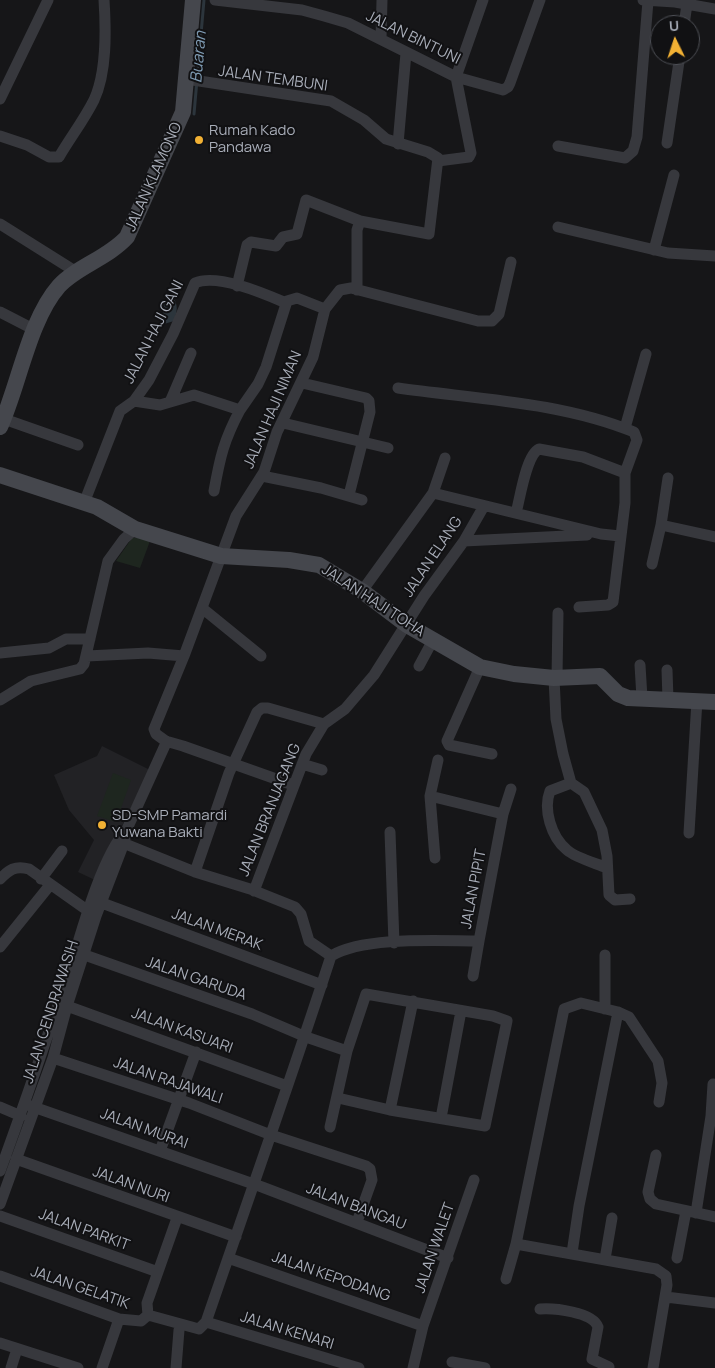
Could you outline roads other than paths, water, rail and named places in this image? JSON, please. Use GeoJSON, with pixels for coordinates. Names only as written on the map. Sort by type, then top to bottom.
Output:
{"type":"FeatureCollection","features":[{"type":"Feature","properties":{"kind":"street"},"geometry":{"type":"LineString","coordinates":[[0,99],[48,0]]}},
{"type":"Feature","properties":{"kind":"street"},"geometry":{"type":"LineString","coordinates":[[0,136],[26,145],[49,157],[59,157],[98,90],[105,25],[104,0]]}},
{"type":"Feature","properties":{"kind":"street","name":"JALAN KLAMONO"},"geometry":{"type":"LineString","coordinates":[[2,423],[35,330],[57,288],[64,281],[120,246],[127,237],[180,122],[194,81],[193,0]]}},
{"type":"Feature","properties":{"kind":"street","name":"JALAN BINTUNI"},"geometry":{"type":"LineString","coordinates":[[214,0],[304,5],[348,23],[456,77],[503,90],[508,87],[540,0]]}},
{"type":"Feature","properties":{"kind":"street"},"geometry":{"type":"LineString","coordinates":[[381,39],[382,0]]}},
{"type":"Feature","properties":{"kind":"street"},"geometry":{"type":"LineString","coordinates":[[456,77],[483,0]]}},
{"type":"Feature","properties":{"kind":"street"},"geometry":{"type":"LineString","coordinates":[[558,146],[625,158],[633,150],[637,137],[646,0],[676,1],[715,9]]}},
{"type":"Feature","properties":{"kind":"street"},"geometry":{"type":"LineString","coordinates":[[685,15],[687,4]]}},
{"type":"Feature","properties":{"kind":"street"},"geometry":{"type":"LineString","coordinates":[[398,144],[406,53]]}},
{"type":"Feature","properties":{"kind":"street"},"geometry":{"type":"LineString","coordinates":[[667,143],[679,65]]}},
{"type":"Feature","properties":{"kind":"street","name":"JALAN TEMBUNI"},"geometry":{"type":"LineString","coordinates":[[194,81],[331,102],[364,120],[386,139],[398,144],[435,157],[469,157],[471,153],[456,77]]}},
{"type":"Feature","properties":{"kind":"street"},"geometry":{"type":"LineString","coordinates":[[237,286],[247,244],[251,242],[276,246],[283,237],[297,234],[306,200],[360,221],[429,234],[435,157]]}},
{"type":"Feature","properties":{"kind":"street"},"geometry":{"type":"LineString","coordinates":[[654,250],[674,175]]}},
{"type":"Feature","properties":{"kind":"street"},"geometry":{"type":"LineString","coordinates":[[360,221],[357,230],[357,290],[478,321],[492,321],[499,314],[511,262]]}},
{"type":"Feature","properties":{"kind":"street"},"geometry":{"type":"LineString","coordinates":[[0,224],[78,273]]}},
{"type":"Feature","properties":{"kind":"street"},"geometry":{"type":"LineString","coordinates":[[558,227],[654,250],[676,254],[715,256]]}},
{"type":"Feature","properties":{"kind":"street","name":"JALAN HAJI GANI"},"geometry":{"type":"LineString","coordinates":[[84,504],[120,411],[134,401],[149,380],[173,334],[195,282],[213,281],[237,286],[286,303]]}},
{"type":"Feature","properties":{"kind":"street","name":"JALAN HAJI NIMAN"},"geometry":{"type":"LineString","coordinates":[[166,743],[156,734],[154,729],[184,656],[236,516],[262,476],[282,424],[302,383],[313,357],[325,309],[340,290],[350,288],[357,290]]}},
{"type":"Feature","properties":{"kind":"street"},"geometry":{"type":"LineString","coordinates":[[214,491],[221,451],[226,435],[258,384],[278,336],[286,303],[297,298],[325,309]]}},
{"type":"Feature","properties":{"kind":"street"},"geometry":{"type":"LineString","coordinates":[[0,312],[35,330]]}},
{"type":"Feature","properties":{"kind":"street"},"geometry":{"type":"LineString","coordinates":[[170,402],[191,353]]}},
{"type":"Feature","properties":{"kind":"street"},"geometry":{"type":"LineString","coordinates":[[625,428],[646,354]]}},
{"type":"Feature","properties":{"kind":"street"},"geometry":{"type":"LineString","coordinates":[[302,383],[366,398],[371,405],[349,495]]}},
{"type":"Feature","properties":{"kind":"street"},"geometry":{"type":"LineString","coordinates":[[398,388],[531,406],[585,416],[634,432],[637,440],[625,473],[625,503],[613,602],[608,605],[579,607]]}},
{"type":"Feature","properties":{"kind":"street"},"geometry":{"type":"LineString","coordinates":[[134,401],[156,405],[194,395],[240,410]]}},
{"type":"Feature","properties":{"kind":"street"},"geometry":{"type":"LineString","coordinates":[[2,423],[78,445]]}},
{"type":"Feature","properties":{"kind":"street"},"geometry":{"type":"LineString","coordinates":[[282,424],[388,448]]}},
{"type":"Feature","properties":{"kind":"street"},"geometry":{"type":"LineString","coordinates":[[516,513],[529,463],[534,451],[539,449],[584,457],[625,473]]}},
{"type":"Feature","properties":{"kind":"street"},"geometry":{"type":"LineString","coordinates":[[362,591],[433,493],[445,458]]}},
{"type":"Feature","properties":{"kind":"street","name":"JALAN HAJI TOHA"},"geometry":{"type":"LineString","coordinates":[[0,475],[97,508],[135,529],[221,556],[289,560],[319,565],[362,591],[407,625],[480,667],[514,674],[556,678],[600,676],[618,694],[628,698],[715,702]]}},
{"type":"Feature","properties":{"kind":"street"},"geometry":{"type":"LineString","coordinates":[[262,476],[349,495],[362,500]]}},
{"type":"Feature","properties":{"kind":"street"},"geometry":{"type":"LineString","coordinates":[[652,564],[661,525],[668,478]]}},
{"type":"Feature","properties":{"kind":"street"},"geometry":{"type":"LineString","coordinates":[[433,493],[601,534],[620,536]]}},
{"type":"Feature","properties":{"kind":"street","name":"JALAN ELANG"},"geometry":{"type":"LineString","coordinates":[[407,625],[424,596],[464,541],[484,506]]}},
{"type":"Feature","properties":{"kind":"street"},"geometry":{"type":"LineString","coordinates":[[661,525],[715,537]]}},
{"type":"Feature","properties":{"kind":"street"},"geometry":{"type":"LineString","coordinates":[[0,700],[31,681],[80,668],[87,656],[108,561],[124,539],[135,529]]}},
{"type":"Feature","properties":{"kind":"street"},"geometry":{"type":"LineString","coordinates":[[464,541],[601,534]]}},
{"type":"Feature","properties":{"kind":"street"},"geometry":{"type":"LineString","coordinates":[[202,608],[261,656]]}},
{"type":"Feature","properties":{"kind":"street"},"geometry":{"type":"LineString","coordinates":[[558,613],[556,719],[571,783],[584,792],[594,809],[602,830],[607,856],[611,898],[615,900],[630,899]]}},
{"type":"Feature","properties":{"kind":"street","name":"JALAN BRANJAGANG"},"geometry":{"type":"LineString","coordinates":[[254,891],[293,784],[324,724],[346,709],[358,696],[407,625]]}},
{"type":"Feature","properties":{"kind":"street"},"geometry":{"type":"LineString","coordinates":[[0,653],[48,648],[66,639],[90,640]]}},
{"type":"Feature","properties":{"kind":"street"},"geometry":{"type":"LineString","coordinates":[[419,666],[433,640]]}},
{"type":"Feature","properties":{"kind":"street"},"geometry":{"type":"LineString","coordinates":[[87,656],[148,653],[184,656]]}},
{"type":"Feature","properties":{"kind":"street"},"geometry":{"type":"LineString","coordinates":[[640,665],[642,698]]}},
{"type":"Feature","properties":{"kind":"street"},"geometry":{"type":"LineString","coordinates":[[480,667],[447,741],[449,745],[492,754]]}},
{"type":"Feature","properties":{"kind":"street"},"geometry":{"type":"LineString","coordinates":[[667,670],[668,699]]}},
{"type":"Feature","properties":{"kind":"street"},"geometry":{"type":"LineString","coordinates":[[689,833],[697,700]]}},
{"type":"Feature","properties":{"kind":"street"},"geometry":{"type":"LineString","coordinates":[[194,872],[233,765],[257,712],[262,708],[324,724]]}},
{"type":"Feature","properties":{"kind":"street"},"geometry":{"type":"LineString","coordinates":[[166,743],[293,784]]}},
{"type":"Feature","properties":{"kind":"street","name":"JALAN CENDRAWASIH"},"geometry":{"type":"LineString","coordinates":[[0,1204],[16,1159],[30,1106],[92,914],[121,842],[166,743]]}},
{"type":"Feature","properties":{"kind":"street"},"geometry":{"type":"LineString","coordinates":[[435,858],[430,796],[438,760]]}},
{"type":"Feature","properties":{"kind":"street"},"geometry":{"type":"LineString","coordinates":[[302,764],[322,770]]}},
{"type":"Feature","properties":{"kind":"street"},"geometry":{"type":"LineString","coordinates":[[571,783],[550,791],[546,807],[549,820],[566,850],[607,868]]}},
{"type":"Feature","properties":{"kind":"street","name":"JALAN PIPIT"},"geometry":{"type":"LineString","coordinates":[[331,956],[350,948],[394,943],[479,941],[503,814],[511,789]]}},
{"type":"Feature","properties":{"kind":"street"},"geometry":{"type":"LineString","coordinates":[[430,796],[503,814]]}},
{"type":"Feature","properties":{"kind":"street"},"geometry":{"type":"LineString","coordinates":[[390,832],[394,943]]}},
{"type":"Feature","properties":{"kind":"street"},"geometry":{"type":"LineString","coordinates":[[121,842],[194,872],[254,891],[295,907],[301,914],[309,941],[331,956],[306,1037],[203,1326]]}},
{"type":"Feature","properties":{"kind":"street","name":"JALAN CENDRAWASIH"},"geometry":{"type":"LineString","coordinates":[[92,914],[102,903],[121,842]]}},
{"type":"Feature","properties":{"kind":"street"},"geometry":{"type":"LineString","coordinates":[[0,947],[46,882],[62,851]]}},
{"type":"Feature","properties":{"kind":"street"},"geometry":{"type":"LineString","coordinates":[[0,879],[11,869],[20,866],[92,914]]}},
{"type":"Feature","properties":{"kind":"street","name":"JALAN MERAK"},"geometry":{"type":"LineString","coordinates":[[102,903],[322,984]]}},
{"type":"Feature","properties":{"kind":"street"},"geometry":{"type":"LineString","coordinates":[[473,976],[479,941]]}},
{"type":"Feature","properties":{"kind":"street","name":"JALAN CENDRAWASIH"},"geometry":{"type":"LineString","coordinates":[[0,1171],[21,1116],[30,1106],[53,1058],[80,953]]}},
{"type":"Feature","properties":{"kind":"street","name":"JALAN GARUDA"},"geometry":{"type":"LineString","coordinates":[[80,953],[252,1014],[347,1052]]}},
{"type":"Feature","properties":{"kind":"street"},"geometry":{"type":"LineString","coordinates":[[605,954],[605,1009]]}},
{"type":"Feature","properties":{"kind":"street"},"geometry":{"type":"LineString","coordinates":[[330,1127],[347,1052],[366,994],[413,1001],[506,1020],[507,1024],[486,1124],[483,1126],[390,1110],[338,1098]]}},
{"type":"Feature","properties":{"kind":"street"},"geometry":{"type":"LineString","coordinates":[[390,1110],[413,1001]]}},
{"type":"Feature","properties":{"kind":"street"},"geometry":{"type":"LineString","coordinates":[[506,1280],[516,1244],[564,1009],[581,1003],[618,1012],[629,1017],[658,1061],[662,1083],[659,1102]]}},
{"type":"Feature","properties":{"kind":"street","name":"JALAN KASUARI"},"geometry":{"type":"LineString","coordinates":[[67,1006],[287,1086]]}},
{"type":"Feature","properties":{"kind":"street"},"geometry":{"type":"LineString","coordinates":[[441,1118],[461,1011]]}},
{"type":"Feature","properties":{"kind":"street"},"geometry":{"type":"LineString","coordinates":[[572,1253],[618,1012]]}},
{"type":"Feature","properties":{"kind":"street"},"geometry":{"type":"LineString","coordinates":[[160,1151],[196,1052]]}},
{"type":"Feature","properties":{"kind":"street","name":"JALAN RAJAWALI"},"geometry":{"type":"LineString","coordinates":[[53,1058],[180,1100],[271,1135],[370,1169],[372,1180],[357,1222]]}},
{"type":"Feature","properties":{"kind":"street"},"geometry":{"type":"LineString","coordinates":[[677,1258],[691,1212],[712,1116],[713,1084]]}},
{"type":"Feature","properties":{"kind":"street","name":"JALAN MURAI"},"geometry":{"type":"LineString","coordinates":[[30,1106],[254,1184]]}},
{"type":"Feature","properties":{"kind":"street"},"geometry":{"type":"LineString","coordinates":[[0,1107],[21,1116]]}},
{"type":"Feature","properties":{"kind":"street"},"geometry":{"type":"LineString","coordinates":[[656,1155],[648,1192],[650,1200],[656,1204],[715,1217]]}},
{"type":"Feature","properties":{"kind":"street","name":"JALAN NURI"},"geometry":{"type":"LineString","coordinates":[[16,1159],[177,1218],[236,1237]]}},
{"type":"Feature","properties":{"kind":"street","name":"JALAN WALET"},"geometry":{"type":"LineString","coordinates":[[423,1326],[474,1180]]}},
{"type":"Feature","properties":{"kind":"street","name":"JALAN BANGAU"},"geometry":{"type":"LineString","coordinates":[[254,1184],[448,1258]]}},
{"type":"Feature","properties":{"kind":"street","name":"JALAN PARKIT"},"geometry":{"type":"LineString","coordinates":[[0,1216],[158,1272]]}},
{"type":"Feature","properties":{"kind":"street"},"geometry":{"type":"LineString","coordinates":[[148,1315],[147,1303],[177,1218]]}},
{"type":"Feature","properties":{"kind":"street"},"geometry":{"type":"LineString","coordinates":[[605,1259],[612,1218]]}},
{"type":"Feature","properties":{"kind":"street"},"geometry":{"type":"LineString","coordinates":[[516,1244],[605,1259],[661,1271],[666,1276],[666,1298],[653,1368]]}},
{"type":"Feature","properties":{"kind":"street","name":"JALAN KEPODANG"},"geometry":{"type":"LineString","coordinates":[[228,1258],[423,1326]]}},
{"type":"Feature","properties":{"kind":"street","name":"JALAN GELATIK"},"geometry":{"type":"LineString","coordinates":[[0,1276],[119,1320],[142,1321],[148,1315]]}},
{"type":"Feature","properties":{"kind":"street"},"geometry":{"type":"LineString","coordinates":[[666,1298],[715,1303]]}},
{"type":"Feature","properties":{"kind":"street"},"geometry":{"type":"LineString","coordinates":[[540,1309],[563,1309],[593,1320],[598,1327],[592,1359],[610,1368]]}},
{"type":"Feature","properties":{"kind":"street","name":"JALAN KENARI"},"geometry":{"type":"LineString","coordinates":[[148,1315],[203,1326],[218,1326],[359,1368]]}},
{"type":"Feature","properties":{"kind":"street"},"geometry":{"type":"LineString","coordinates":[[102,1368],[119,1320]]}},
{"type":"Feature","properties":{"kind":"street"},"geometry":{"type":"LineString","coordinates":[[218,1326],[222,1332],[230,1337],[291,1353],[332,1368]]}},
{"type":"Feature","properties":{"kind":"street"},"geometry":{"type":"LineString","coordinates":[[412,1368],[423,1326]]}},
{"type":"Feature","properties":{"kind":"street"},"geometry":{"type":"LineString","coordinates":[[176,1368],[179,1330]]}},
{"type":"Feature","properties":{"kind":"street"},"geometry":{"type":"LineString","coordinates":[[0,1343],[64,1366],[78,1368]]}},
{"type":"Feature","properties":{"kind":"street"},"geometry":{"type":"LineString","coordinates":[[12,1368],[17,1349]]}},
{"type":"Feature","properties":{"kind":"street"},"geometry":{"type":"LineString","coordinates":[[452,1362],[485,1368]]}},
{"type":"Feature","properties":{"kind":"waterway","name":"Buaran"},"geometry":{"type":"LineString","coordinates":[[194,114],[204,0]]}},
{"type":"Feature","properties":{"kind":"place","name":"Rumah Kado Pandawa"},"geometry":{"type":"Point","coordinates":[199,140]}},
{"type":"Feature","properties":{"kind":"place","name":"SD-SMP Pamardi Yuwana Bakti"},"geometry":{"type":"Point","coordinates":[102,825]}}]}
